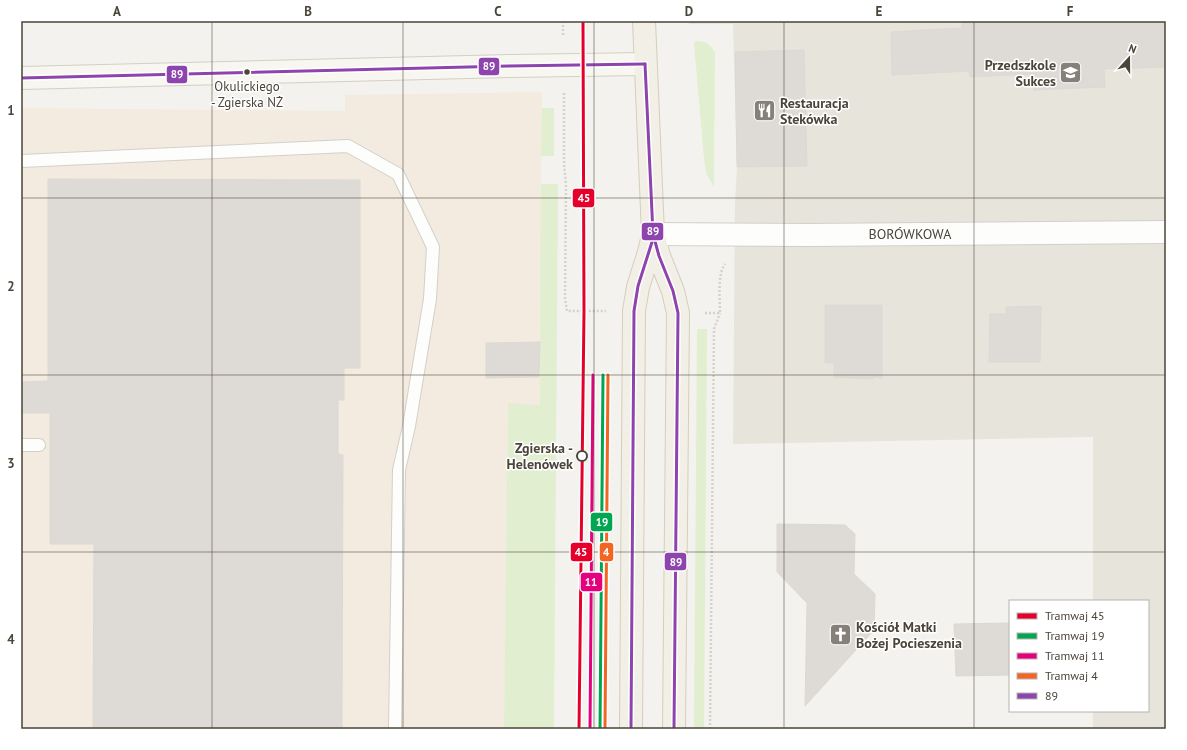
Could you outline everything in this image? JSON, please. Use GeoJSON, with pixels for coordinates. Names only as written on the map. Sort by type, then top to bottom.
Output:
{"type":"FeatureCollection","features":[{"type":"Feature","properties":{"kind":"main road"},"geometry":{"type":"LineString","coordinates":[[644,21],[653,234],[659,256],[673,291],[678,313],[674,729]]}},
{"type":"Feature","properties":{"kind":"main road"},"geometry":{"type":"LineString","coordinates":[[631,729],[634,312],[638,287],[653,234]]}},
{"type":"Feature","properties":{"kind":"street"},"geometry":{"type":"LineString","coordinates":[[21,78],[645,64]]}},
{"type":"Feature","properties":{"kind":"street","name":"BORÓWKOWA"},"geometry":{"type":"LineString","coordinates":[[653,234],[816,235],[1166,232]]}},
{"type":"Feature","properties":{"kind":"lane"},"geometry":{"type":"LineString","coordinates":[[21,161],[348,146],[398,174],[433,247],[430,299],[409,426],[399,470],[395,729]]}},
{"type":"Feature","properties":{"kind":"lane"},"geometry":{"type":"LineString","coordinates":[[21,445],[39,445]]}},
{"type":"Feature","properties":{"kind":"path"},"geometry":{"type":"LineString","coordinates":[[563,21],[564,41]]}},
{"type":"Feature","properties":{"kind":"path"},"geometry":{"type":"LineString","coordinates":[[564,89],[564,164],[566,184],[565,298],[567,311],[604,311]]}},
{"type":"Feature","properties":{"kind":"path"},"geometry":{"type":"LineString","coordinates":[[710,729],[714,329],[720,313],[722,268],[726,263]]}},
{"type":"Feature","properties":{"kind":"path"},"geometry":{"type":"LineString","coordinates":[[701,313],[720,313]]}},
{"type":"Feature","properties":{"kind":"shaded area"},"geometry":{"type":"Polygon","coordinates":[[[689,21],[1166,21],[1166,729],[1093,729],[1093,712],[1149,712],[1149,600],[1093,600],[1093,437],[733,444],[735,203],[737,167],[733,24],[689,24],[689,21]]]}},
{"type":"Feature","properties":{"kind":"shaded area"},"geometry":{"type":"Polygon","coordinates":[[[542,92],[540,405],[508,404],[504,729],[21,729],[21,108],[345,111],[345,95],[542,92]]]}},
{"type":"Feature","properties":{"kind":"green space"},"geometry":{"type":"Polygon","coordinates":[[[696,41],[707,44],[715,53],[714,187],[706,173],[704,159],[694,43],[696,41]]]}},
{"type":"Feature","properties":{"kind":"green space"},"geometry":{"type":"Polygon","coordinates":[[[542,108],[554,108],[554,156],[541,156],[542,108]]]}},
{"type":"Feature","properties":{"kind":"green space"},"geometry":{"type":"Polygon","coordinates":[[[541,184],[558,184],[554,729],[504,729],[508,403],[540,405],[541,184]]]}},
{"type":"Feature","properties":{"kind":"green space"},"geometry":{"type":"Polygon","coordinates":[[[697,329],[707,329],[704,729],[695,729],[694,726],[697,329]]]}},
{"type":"Feature","properties":{"kind":"building"},"geometry":{"type":"Polygon","coordinates":[[[962,21],[1166,21],[1166,67],[1104,69],[1105,87],[1034,90],[1033,74],[970,77],[969,71],[892,75],[891,32],[962,28],[962,21]]]}},
{"type":"Feature","properties":{"kind":"building"},"geometry":{"type":"Polygon","coordinates":[[[804,50],[807,166],[737,167],[735,52],[804,50]]]}},
{"type":"Feature","properties":{"kind":"building"},"geometry":{"type":"Polygon","coordinates":[[[48,179],[360,180],[360,368],[344,368],[344,400],[338,400],[338,454],[343,455],[342,729],[93,729],[94,544],[50,544],[50,413],[21,413],[21,382],[48,381],[48,179]]]}},
{"type":"Feature","properties":{"kind":"building"},"geometry":{"type":"Polygon","coordinates":[[[825,305],[882,305],[882,378],[834,377],[834,363],[825,363],[825,305]]]}},
{"type":"Feature","properties":{"kind":"building"},"geometry":{"type":"Polygon","coordinates":[[[1041,306],[1040,362],[989,362],[990,314],[1006,314],[1006,307],[1041,306]]]}},
{"type":"Feature","properties":{"kind":"building"},"geometry":{"type":"Polygon","coordinates":[[[540,342],[539,377],[486,378],[486,343],[540,342]]]}},
{"type":"Feature","properties":{"kind":"building","name":"Kościół Matki Bożej Pocieszenia"},"geometry":{"type":"Polygon","coordinates":[[[777,524],[845,525],[855,534],[854,574],[875,594],[874,630],[805,706],[807,603],[777,572],[777,524]]]}},
{"type":"Feature","properties":{"kind":"building"},"geometry":{"type":"Polygon","coordinates":[[[1009,623],[1009,675],[956,676],[954,624],[1009,623]]]}},
{"type":"Feature","properties":{"kind":"tram line","name":"45"},"geometry":{"type":"LineString","coordinates":[[579,729],[584,311],[583,21]]}},
{"type":"Feature","properties":{"kind":"tram line","name":"11"},"geometry":{"type":"LineString","coordinates":[[590,729],[593,375]]}},
{"type":"Feature","properties":{"kind":"tram line","name":"19"},"geometry":{"type":"LineString","coordinates":[[600,729],[603,375]]}},
{"type":"Feature","properties":{"kind":"tram line","name":"4"},"geometry":{"type":"LineString","coordinates":[[605,729],[608,375]]}},
{"type":"Feature","properties":{"kind":"transit line","name":"89"},"geometry":{"type":"LineString","coordinates":[[645,64],[653,234],[659,256],[673,291],[678,313],[674,729]]}},
{"type":"Feature","properties":{"kind":"transit line","name":"89"},"geometry":{"type":"LineString","coordinates":[[21,78],[645,64]]}},
{"type":"Feature","properties":{"kind":"transit line","name":"89"},"geometry":{"type":"LineString","coordinates":[[631,729],[634,311],[638,286],[652,242],[653,227]]}},
{"type":"Feature","properties":{"kind":"place","name":"Okulickiego - Zgierska NŻ"},"geometry":{"type":"Point","coordinates":[247,72]}},
{"type":"Feature","properties":{"kind":"place","name":"Przedszkole Sukces"},"geometry":{"type":"Point","coordinates":[1071,73]}},
{"type":"Feature","properties":{"kind":"place","name":"Restauracja Stekówka"},"geometry":{"type":"Point","coordinates":[764,111]}},
{"type":"Feature","properties":{"kind":"place","name":"Zgierska - Helenówek"},"geometry":{"type":"Point","coordinates":[582,456]}},
{"type":"Feature","properties":{"kind":"place","name":"Kościół Matki Bożej Pocieszenia"},"geometry":{"type":"Point","coordinates":[840,635]}}]}
